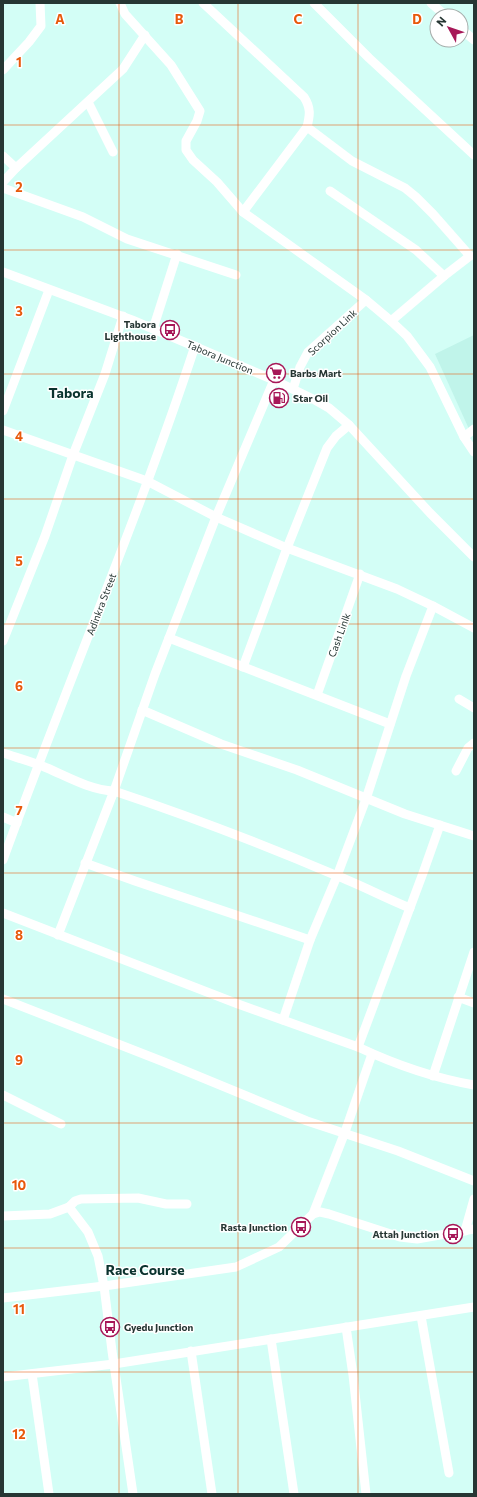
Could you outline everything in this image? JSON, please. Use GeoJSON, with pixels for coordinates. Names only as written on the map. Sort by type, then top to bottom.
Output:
{"type":"FeatureCollection","features":[{"type":"Feature","properties":{"kind":"street"},"geometry":{"type":"LineString","coordinates":[[3,70],[29,42],[41,26],[40,3]]}},
{"type":"Feature","properties":{"kind":"street"},"geometry":{"type":"LineString","coordinates":[[120,3],[125,14],[171,65],[200,111],[197,122],[186,141],[186,150],[192,160],[217,182],[243,212],[366,300],[407,336],[430,367],[464,437],[474,452]]}},
{"type":"Feature","properties":{"kind":"street"},"geometry":{"type":"LineString","coordinates":[[203,3],[304,97],[310,110],[307,127],[243,212]]}},
{"type":"Feature","properties":{"kind":"street"},"geometry":{"type":"LineString","coordinates":[[314,3],[369,58],[474,155]]}},
{"type":"Feature","properties":{"kind":"street"},"geometry":{"type":"LineString","coordinates":[[3,182],[16,168],[123,70],[145,35]]}},
{"type":"Feature","properties":{"kind":"street"},"geometry":{"type":"LineString","coordinates":[[88,102],[113,152]]}},
{"type":"Feature","properties":{"kind":"street"},"geometry":{"type":"LineString","coordinates":[[307,127],[352,161],[405,188],[433,214],[473,257],[444,276],[391,321]]}},
{"type":"Feature","properties":{"kind":"street"},"geometry":{"type":"LineString","coordinates":[[3,156],[16,168]]}},
{"type":"Feature","properties":{"kind":"street"},"geometry":{"type":"LineString","coordinates":[[3,188],[83,218],[127,239],[177,254],[236,275]]}},
{"type":"Feature","properties":{"kind":"street"},"geometry":{"type":"LineString","coordinates":[[330,191],[416,250],[444,276]]}},
{"type":"Feature","properties":{"kind":"street"},"geometry":{"type":"LineString","coordinates":[[153,329],[177,254]]}},
{"type":"Feature","properties":{"kind":"street","name":"Tabora Junction"},"geometry":{"type":"LineString","coordinates":[[3,272],[123,316],[195,346],[274,380],[329,408],[349,425],[435,517],[474,556]]}},
{"type":"Feature","properties":{"kind":"street"},"geometry":{"type":"LineString","coordinates":[[3,410],[49,290]]}},
{"type":"Feature","properties":{"kind":"street","name":"Scorpion Link"},"geometry":{"type":"LineString","coordinates":[[293,389],[300,367],[308,352],[366,300]]}},
{"type":"Feature","properties":{"kind":"street"},"geometry":{"type":"LineString","coordinates":[[3,640],[105,374],[123,316]]}},
{"type":"Feature","properties":{"kind":"street","name":"Adinkra Street"},"geometry":{"type":"LineString","coordinates":[[3,860],[38,764],[91,630],[147,481],[195,346]]}},
{"type":"Feature","properties":{"kind":"street"},"geometry":{"type":"LineString","coordinates":[[58,935],[114,791],[142,710],[216,517],[274,380]]}},
{"type":"Feature","properties":{"kind":"street"},"geometry":{"type":"LineString","coordinates":[[243,667],[287,548],[327,448],[336,436],[349,425]]}},
{"type":"Feature","properties":{"kind":"street"},"geometry":{"type":"LineString","coordinates":[[464,437],[474,429]]}},
{"type":"Feature","properties":{"kind":"street"},"geometry":{"type":"LineString","coordinates":[[3,430],[147,481],[216,517],[287,548],[397,589],[474,628]]}},
{"type":"Feature","properties":{"kind":"street","name":"Cash Linlk"},"geometry":{"type":"LineString","coordinates":[[317,695],[360,574]]}},
{"type":"Feature","properties":{"kind":"street"},"geometry":{"type":"LineString","coordinates":[[283,1020],[310,940],[337,876],[366,799],[390,724],[432,606]]}},
{"type":"Feature","properties":{"kind":"street"},"geometry":{"type":"LineString","coordinates":[[169,638],[390,724]]}},
{"type":"Feature","properties":{"kind":"street"},"geometry":{"type":"LineString","coordinates":[[459,699],[474,708]]}},
{"type":"Feature","properties":{"kind":"street"},"geometry":{"type":"LineString","coordinates":[[142,710],[221,744],[297,770],[405,814],[474,836]]}},
{"type":"Feature","properties":{"kind":"street"},"geometry":{"type":"LineString","coordinates":[[456,771],[468,748],[474,744]]}},
{"type":"Feature","properties":{"kind":"street"},"geometry":{"type":"LineString","coordinates":[[3,753],[38,764],[93,788],[114,791],[230,832],[410,908]]}},
{"type":"Feature","properties":{"kind":"street"},"geometry":{"type":"LineString","coordinates":[[3,817],[17,824]]}},
{"type":"Feature","properties":{"kind":"street"},"geometry":{"type":"LineString","coordinates":[[358,1047],[440,825]]}},
{"type":"Feature","properties":{"kind":"street"},"geometry":{"type":"LineString","coordinates":[[85,863],[135,882],[310,940]]}},
{"type":"Feature","properties":{"kind":"street"},"geometry":{"type":"LineString","coordinates":[[3,913],[283,1020],[358,1047],[372,1054],[433,1076],[474,1085]]}},
{"type":"Feature","properties":{"kind":"street"},"geometry":{"type":"LineString","coordinates":[[433,1076],[474,952]]}},
{"type":"Feature","properties":{"kind":"street"},"geometry":{"type":"LineString","coordinates":[[458,997],[474,1003]]}},
{"type":"Feature","properties":{"kind":"street"},"geometry":{"type":"LineString","coordinates":[[3,999],[164,1062],[307,1121],[345,1132],[398,1151],[474,1181]]}},
{"type":"Feature","properties":{"kind":"street"},"geometry":{"type":"LineString","coordinates":[[3,1298],[104,1286],[236,1267],[279,1247],[313,1214],[345,1132],[372,1054]]}},
{"type":"Feature","properties":{"kind":"street"},"geometry":{"type":"LineString","coordinates":[[3,1095],[61,1124]]}},
{"type":"Feature","properties":{"kind":"street"},"geometry":{"type":"LineString","coordinates":[[3,1216],[50,1214],[69,1207],[75,1201],[81,1199],[138,1198],[166,1204],[187,1204]]}},
{"type":"Feature","properties":{"kind":"street"},"geometry":{"type":"LineString","coordinates":[[313,1214],[320,1212],[329,1214],[417,1240],[469,1230],[474,1199]]}},
{"type":"Feature","properties":{"kind":"street"},"geometry":{"type":"LineString","coordinates":[[69,1207],[88,1232],[94,1245],[104,1286],[114,1364],[134,1494]]}},
{"type":"Feature","properties":{"kind":"street"},"geometry":{"type":"LineString","coordinates":[[3,1377],[114,1364],[474,1307]]}},
{"type":"Feature","properties":{"kind":"street"},"geometry":{"type":"LineString","coordinates":[[421,1316],[449,1472]]}},
{"type":"Feature","properties":{"kind":"street"},"geometry":{"type":"LineString","coordinates":[[346,1327],[355,1390],[366,1494]]}},
{"type":"Feature","properties":{"kind":"street"},"geometry":{"type":"LineString","coordinates":[[271,1340],[294,1494]]}},
{"type":"Feature","properties":{"kind":"street"},"geometry":{"type":"LineString","coordinates":[[191,1351],[212,1494]]}},
{"type":"Feature","properties":{"kind":"street"},"geometry":{"type":"LineString","coordinates":[[32,1374],[49,1494]]}},
{"type":"Feature","properties":{"kind":"shaded area"},"geometry":{"type":"Polygon","coordinates":[[[474,335],[474,425],[469,429],[435,354],[474,335]]]}},
{"type":"Feature","properties":{"kind":"place","name":"Tabora Lighthouse"},"geometry":{"type":"Point","coordinates":[170,330]}},
{"type":"Feature","properties":{"kind":"place","name":"Barbs Mart"},"geometry":{"type":"Point","coordinates":[276,373]}},
{"type":"Feature","properties":{"kind":"place","name":"Star Oil"},"geometry":{"type":"Point","coordinates":[279,398]}},
{"type":"Feature","properties":{"kind":"place","name":"Rasta Junction"},"geometry":{"type":"Point","coordinates":[301,1227]}},
{"type":"Feature","properties":{"kind":"place","name":"Attah Junction"},"geometry":{"type":"Point","coordinates":[453,1234]}},
{"type":"Feature","properties":{"kind":"place","name":"Gyedu Junction"},"geometry":{"type":"Point","coordinates":[110,1327]}},
{"type":"Feature","properties":{"kind":"district","name":"Tabora"},"geometry":{"type":"Point","coordinates":[71,393]}},
{"type":"Feature","properties":{"kind":"district","name":"Race Course"},"geometry":{"type":"Point","coordinates":[145,1270]}}]}
